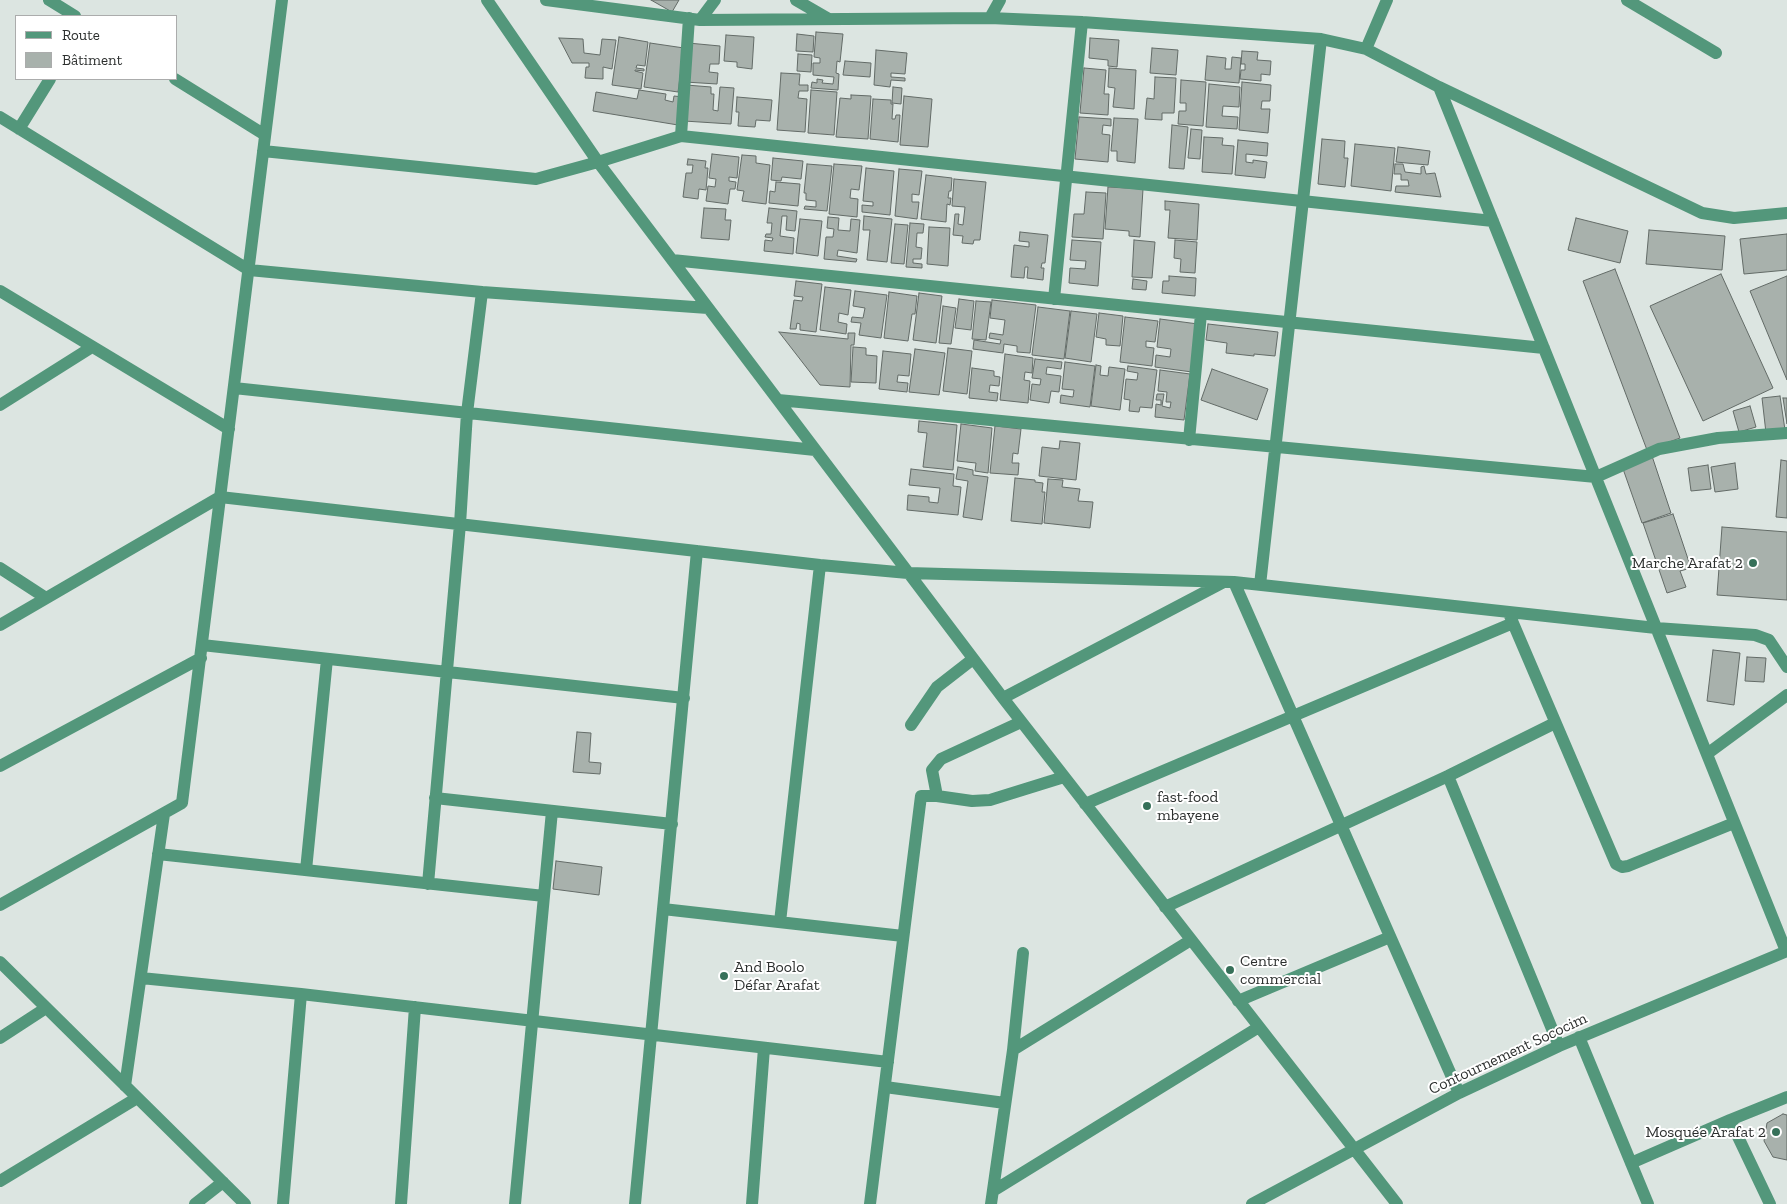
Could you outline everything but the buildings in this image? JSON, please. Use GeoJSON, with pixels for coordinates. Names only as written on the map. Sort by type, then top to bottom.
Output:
{"type":"FeatureCollection","features":[{"type":"Feature","properties":{"kind":"street"},"geometry":{"type":"LineString","coordinates":[[49,0],[73,15]]}},
{"type":"Feature","properties":{"kind":"street"},"geometry":{"type":"LineString","coordinates":[[0,904],[182,803],[282,0]]}},
{"type":"Feature","properties":{"kind":"street"},"geometry":{"type":"LineString","coordinates":[[487,0],[598,162],[1002,698],[1397,1204]]}},
{"type":"Feature","properties":{"kind":"street"},"geometry":{"type":"LineString","coordinates":[[546,0],[694,19],[990,18],[1082,22],[1320,39],[1366,49],[1439,87],[1702,214],[1734,218],[1787,213]]}},
{"type":"Feature","properties":{"kind":"street"},"geometry":{"type":"LineString","coordinates":[[681,136],[694,19],[715,0]]}},
{"type":"Feature","properties":{"kind":"street"},"geometry":{"type":"LineString","coordinates":[[796,0],[829,19]]}},
{"type":"Feature","properties":{"kind":"street"},"geometry":{"type":"LineString","coordinates":[[990,18],[1000,0]]}},
{"type":"Feature","properties":{"kind":"street"},"geometry":{"type":"LineString","coordinates":[[1366,49],[1387,0]]}},
{"type":"Feature","properties":{"kind":"street"},"geometry":{"type":"LineString","coordinates":[[1627,0],[1716,53]]}},
{"type":"Feature","properties":{"kind":"street"},"geometry":{"type":"LineString","coordinates":[[1054,299],[1082,22]]}},
{"type":"Feature","properties":{"kind":"street"},"geometry":{"type":"LineString","coordinates":[[1260,585],[1320,39]]}},
{"type":"Feature","properties":{"kind":"street"},"geometry":{"type":"LineString","coordinates":[[19,129],[49,80]]}},
{"type":"Feature","properties":{"kind":"street"},"geometry":{"type":"LineString","coordinates":[[177,80],[265,135]]}},
{"type":"Feature","properties":{"kind":"street"},"geometry":{"type":"LineString","coordinates":[[1439,87],[1786,951]]}},
{"type":"Feature","properties":{"kind":"street"},"geometry":{"type":"LineString","coordinates":[[0,117],[248,270],[482,292],[708,308]]}},
{"type":"Feature","properties":{"kind":"street"},"geometry":{"type":"LineString","coordinates":[[263,151],[536,179],[681,136],[1493,222]]}},
{"type":"Feature","properties":{"kind":"street"},"geometry":{"type":"LineString","coordinates":[[672,260],[1544,348]]}},
{"type":"Feature","properties":{"kind":"street"},"geometry":{"type":"LineString","coordinates":[[0,291],[229,429]]}},
{"type":"Feature","properties":{"kind":"street"},"geometry":{"type":"LineString","coordinates":[[428,884],[460,524],[467,413],[482,292]]}},
{"type":"Feature","properties":{"kind":"street"},"geometry":{"type":"LineString","coordinates":[[1189,440],[1201,314]]}},
{"type":"Feature","properties":{"kind":"street"},"geometry":{"type":"LineString","coordinates":[[3,400],[92,347]]}},
{"type":"Feature","properties":{"kind":"street"},"geometry":{"type":"LineString","coordinates":[[234,388],[815,450]]}},
{"type":"Feature","properties":{"kind":"street"},"geometry":{"type":"LineString","coordinates":[[778,400],[1596,477],[1659,448],[1718,438],[1787,433]]}},
{"type":"Feature","properties":{"kind":"street"},"geometry":{"type":"LineString","coordinates":[[0,625],[220,497],[820,565],[908,573],[1229,582],[1510,617],[1755,635],[1769,640],[1787,667]]}},
{"type":"Feature","properties":{"kind":"street"},"geometry":{"type":"LineString","coordinates":[[635,1204],[697,551]]}},
{"type":"Feature","properties":{"kind":"street"},"geometry":{"type":"LineString","coordinates":[[780,922],[820,565]]}},
{"type":"Feature","properties":{"kind":"street"},"geometry":{"type":"LineString","coordinates":[[0,568],[46,598]]}},
{"type":"Feature","properties":{"kind":"street"},"geometry":{"type":"LineString","coordinates":[[1002,698],[1229,582]]}},
{"type":"Feature","properties":{"kind":"street"},"geometry":{"type":"LineString","coordinates":[[1229,582],[1293,716],[1459,1093]]}},
{"type":"Feature","properties":{"kind":"street"},"geometry":{"type":"LineString","coordinates":[[1085,804],[1293,716],[1510,617]]}},
{"type":"Feature","properties":{"kind":"street"},"geometry":{"type":"LineString","coordinates":[[1510,617],[1616,864],[1622,867],[1628,866],[1734,823]]}},
{"type":"Feature","properties":{"kind":"street"},"geometry":{"type":"LineString","coordinates":[[0,766],[201,652],[327,659],[684,698]]}},
{"type":"Feature","properties":{"kind":"street"},"geometry":{"type":"LineString","coordinates":[[306,870],[327,659]]}},
{"type":"Feature","properties":{"kind":"street"},"geometry":{"type":"LineString","coordinates":[[911,725],[937,686],[973,659]]}},
{"type":"Feature","properties":{"kind":"street"},"geometry":{"type":"LineString","coordinates":[[1707,754],[1787,694]]}},
{"type":"Feature","properties":{"kind":"street"},"geometry":{"type":"LineString","coordinates":[[937,796],[932,770],[941,759],[1021,722]]}},
{"type":"Feature","properties":{"kind":"street"},"geometry":{"type":"LineString","coordinates":[[1165,907],[1448,776],[1555,723]]}},
{"type":"Feature","properties":{"kind":"street"},"geometry":{"type":"LineString","coordinates":[[1448,776],[1560,1046]]}},
{"type":"Feature","properties":{"kind":"street"},"geometry":{"type":"LineString","coordinates":[[870,1204],[921,796],[937,796],[972,802],[990,800],[1064,777]]}},
{"type":"Feature","properties":{"kind":"street"},"geometry":{"type":"LineString","coordinates":[[435,798],[672,824]]}},
{"type":"Feature","properties":{"kind":"street"},"geometry":{"type":"LineString","coordinates":[[515,1204],[552,811]]}},
{"type":"Feature","properties":{"kind":"street"},"geometry":{"type":"LineString","coordinates":[[125,1086],[164,814]]}},
{"type":"Feature","properties":{"kind":"street"},"geometry":{"type":"LineString","coordinates":[[158,854],[544,896]]}},
{"type":"Feature","properties":{"kind":"street"},"geometry":{"type":"LineString","coordinates":[[663,909],[903,936]]}},
{"type":"Feature","properties":{"kind":"street"},"geometry":{"type":"LineString","coordinates":[[1238,1001],[1390,937]]}},
{"type":"Feature","properties":{"kind":"street"},"geometry":{"type":"LineString","coordinates":[[1013,1050],[1191,940]]}},
{"type":"Feature","properties":{"kind":"street","name":"Contournement Sococim"},"geometry":{"type":"LineString","coordinates":[[1252,1204],[1459,1093],[1579,1037],[1786,951]]}},
{"type":"Feature","properties":{"kind":"street"},"geometry":{"type":"LineString","coordinates":[[992,1198],[1013,1050],[1023,953]]}},
{"type":"Feature","properties":{"kind":"street"},"geometry":{"type":"LineString","coordinates":[[0,962],[245,1204]]}},
{"type":"Feature","properties":{"kind":"street"},"geometry":{"type":"LineString","coordinates":[[141,978],[301,994],[888,1062]]}},
{"type":"Feature","properties":{"kind":"street"},"geometry":{"type":"LineString","coordinates":[[283,1204],[301,994]]}},
{"type":"Feature","properties":{"kind":"street"},"geometry":{"type":"LineString","coordinates":[[401,1204],[416,1007]]}},
{"type":"Feature","properties":{"kind":"street"},"geometry":{"type":"LineString","coordinates":[[0,1038],[46,1008]]}},
{"type":"Feature","properties":{"kind":"street"},"geometry":{"type":"LineString","coordinates":[[992,1198],[1259,1027]]}},
{"type":"Feature","properties":{"kind":"street"},"geometry":{"type":"LineString","coordinates":[[1579,1037],[1648,1204]]}},
{"type":"Feature","properties":{"kind":"street"},"geometry":{"type":"LineString","coordinates":[[752,1204],[764,1048]]}},
{"type":"Feature","properties":{"kind":"street"},"geometry":{"type":"LineString","coordinates":[[885,1087],[1005,1103]]}},
{"type":"Feature","properties":{"kind":"street"},"geometry":{"type":"LineString","coordinates":[[1631,1163],[1787,1097]]}},
{"type":"Feature","properties":{"kind":"street"},"geometry":{"type":"LineString","coordinates":[[0,1181],[137,1098]]}},
{"type":"Feature","properties":{"kind":"street"},"geometry":{"type":"LineString","coordinates":[[1730,1120],[1770,1204]]}},
{"type":"Feature","properties":{"kind":"street"},"geometry":{"type":"LineString","coordinates":[[195,1204],[223,1182]]}},
{"type":"Feature","properties":{"kind":"place","name":"Marche Arafat 2"},"geometry":{"type":"Point","coordinates":[1753,563]}},
{"type":"Feature","properties":{"kind":"place","name":"fast-food mbayene"},"geometry":{"type":"Point","coordinates":[1147,806]}},
{"type":"Feature","properties":{"kind":"place","name":"Centre commercial"},"geometry":{"type":"Point","coordinates":[1230,970]}},
{"type":"Feature","properties":{"kind":"place","name":"And Boolo Défar Arafat"},"geometry":{"type":"Point","coordinates":[724,976]}},
{"type":"Feature","properties":{"kind":"place","name":"Mosquée Arafat 2"},"geometry":{"type":"Point","coordinates":[1776,1132]}}]}
